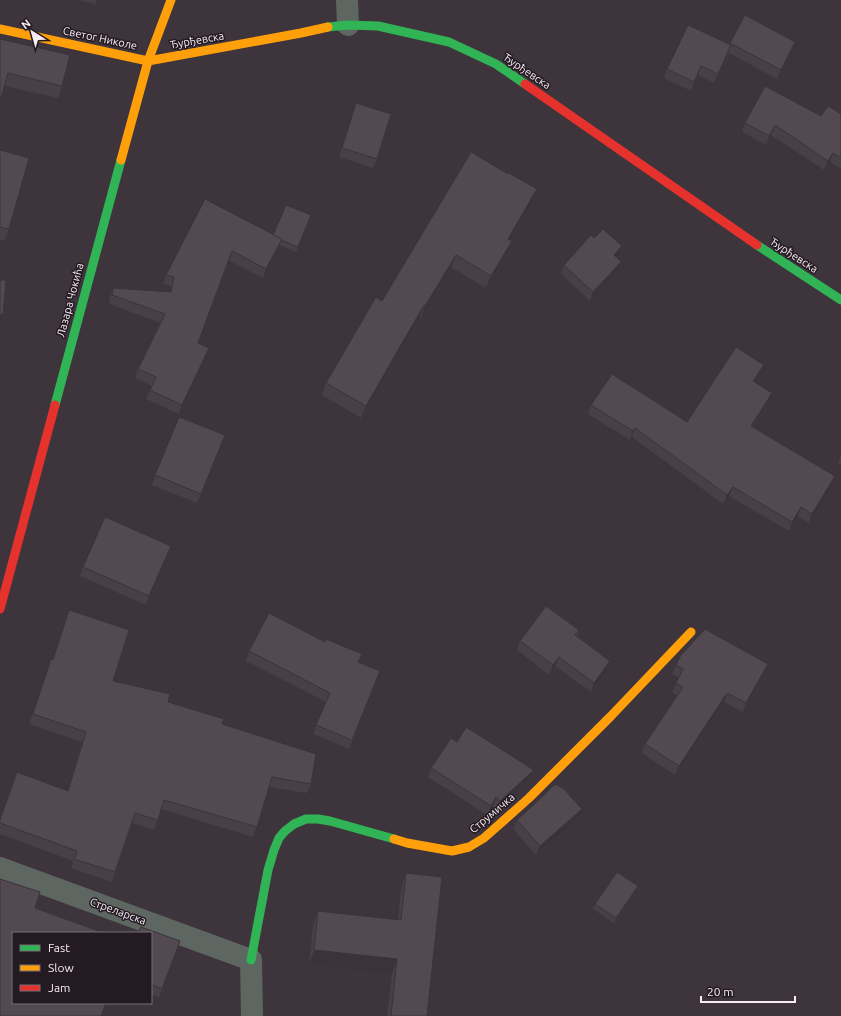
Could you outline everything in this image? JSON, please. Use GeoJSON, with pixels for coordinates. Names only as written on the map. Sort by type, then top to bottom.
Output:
{"type":"FeatureCollection","features":[{"type":"Feature","properties":{"kind":"street","name":"Лазара Чокића"},"geometry":{"type":"LineString","coordinates":[[0,609],[148,61],[171,0]]}},
{"type":"Feature","properties":{"kind":"street"},"geometry":{"type":"LineString","coordinates":[[347,0],[348,25]]}},
{"type":"Feature","properties":{"kind":"street","name":"Ђурђевска"},"geometry":{"type":"LineString","coordinates":[[148,61],[327,27],[348,25],[378,26],[449,42],[496,64],[767,252],[841,300]]}},
{"type":"Feature","properties":{"kind":"street","name":"Светог Николе"},"geometry":{"type":"LineString","coordinates":[[0,28],[148,61]]}},
{"type":"Feature","properties":{"kind":"street","name":"Струмичка"},"geometry":{"type":"LineString","coordinates":[[251,960],[268,870],[274,850],[279,838],[294,824],[306,819],[318,819],[379,834],[407,843],[452,851],[469,847],[484,838],[529,798],[611,716],[691,632]]}},
{"type":"Feature","properties":{"kind":"street","name":"Стреларска"},"geometry":{"type":"LineString","coordinates":[[0,868],[251,960]]}},
{"type":"Feature","properties":{"kind":"street"},"geometry":{"type":"LineString","coordinates":[[251,960],[252,1016]]}},
{"type":"Feature","properties":{"kind":"building"},"geometry":{"type":"Polygon","coordinates":[[[745,15],[795,42],[781,70],[730,43],[745,15]]]}},
{"type":"Feature","properties":{"kind":"building"},"geometry":{"type":"Polygon","coordinates":[[[688,25],[731,45],[718,74],[701,66],[694,82],[667,69],[688,25]]]}},
{"type":"Feature","properties":{"kind":"building"},"geometry":{"type":"Polygon","coordinates":[[[0,39],[70,55],[62,86],[8,73],[0,102],[0,39]]]}},
{"type":"Feature","properties":{"kind":"building"},"geometry":{"type":"Polygon","coordinates":[[[765,86],[821,116],[828,106],[841,114],[841,158],[833,153],[828,161],[775,125],[769,136],[745,123],[765,86]]]}},
{"type":"Feature","properties":{"kind":"building"},"geometry":{"type":"Polygon","coordinates":[[[356,103],[391,114],[377,159],[342,148],[356,103]]]}},
{"type":"Feature","properties":{"kind":"building"},"geometry":{"type":"Polygon","coordinates":[[[0,150],[29,158],[9,229],[0,227],[0,150]]]}},
{"type":"Feature","properties":{"kind":"building"},"geometry":{"type":"Polygon","coordinates":[[[471,152],[537,189],[508,239],[512,241],[491,276],[456,255],[425,306],[424,305],[366,406],[326,383],[376,297],[382,301],[471,152]]]}},
{"type":"Feature","properties":{"kind":"building"},"geometry":{"type":"Polygon","coordinates":[[[205,199],[282,239],[266,269],[232,251],[198,343],[209,348],[182,405],[150,390],[156,377],[138,369],[165,314],[112,295],[113,288],[171,292],[174,277],[166,275],[205,199]]]}},
{"type":"Feature","properties":{"kind":"building"},"geometry":{"type":"Polygon","coordinates":[[[286,205],[311,215],[298,247],[273,235],[286,205]]]}},
{"type":"Feature","properties":{"kind":"building"},"geometry":{"type":"Polygon","coordinates":[[[603,229],[622,246],[614,255],[621,262],[593,292],[564,265],[591,235],[594,238],[603,229]]]}},
{"type":"Feature","properties":{"kind":"building"},"geometry":{"type":"Polygon","coordinates":[[[0,280],[6,280],[3,315],[0,314],[0,280]]]}},
{"type":"Feature","properties":{"kind":"building"},"geometry":{"type":"Polygon","coordinates":[[[736,347],[764,365],[753,381],[772,393],[751,426],[835,476],[812,514],[801,507],[792,522],[733,487],[727,495],[635,428],[633,431],[591,405],[612,374],[687,422],[736,347]]]}},
{"type":"Feature","properties":{"kind":"building"},"geometry":{"type":"Polygon","coordinates":[[[179,417],[225,435],[201,494],[155,475],[179,417]]]}},
{"type":"Feature","properties":{"kind":"building"},"geometry":{"type":"Polygon","coordinates":[[[105,517],[171,546],[149,596],[83,567],[105,517]]]}},
{"type":"Feature","properties":{"kind":"building"},"geometry":{"type":"Polygon","coordinates":[[[546,606],[579,630],[575,635],[610,661],[594,683],[559,657],[553,665],[520,641],[546,606]]]}},
{"type":"Feature","properties":{"kind":"building"},"geometry":{"type":"Polygon","coordinates":[[[69,610],[129,630],[113,681],[170,694],[168,702],[224,719],[222,724],[316,754],[311,784],[272,777],[257,827],[164,800],[158,820],[135,813],[115,872],[74,859],[77,851],[0,823],[17,772],[68,791],[86,732],[33,714],[51,659],[53,660],[69,610]]]}},
{"type":"Feature","properties":{"kind":"building"},"geometry":{"type":"Polygon","coordinates":[[[269,613],[325,642],[326,639],[362,654],[358,662],[380,671],[352,740],[316,725],[330,693],[249,651],[269,613]]]}},
{"type":"Feature","properties":{"kind":"building"},"geometry":{"type":"Polygon","coordinates":[[[705,629],[768,664],[746,703],[727,693],[679,766],[645,744],[683,687],[676,683],[683,669],[676,665],[681,655],[705,629]]]}},
{"type":"Feature","properties":{"kind":"building"},"geometry":{"type":"Polygon","coordinates":[[[466,727],[534,770],[500,801],[496,797],[491,806],[431,768],[451,738],[457,742],[466,727]]]}},
{"type":"Feature","properties":{"kind":"building"},"geometry":{"type":"Polygon","coordinates":[[[555,784],[564,789],[582,809],[540,846],[517,820],[555,784]]]}},
{"type":"Feature","properties":{"kind":"building"},"geometry":{"type":"Polygon","coordinates":[[[617,872],[638,886],[616,918],[595,904],[617,872]]]}},
{"type":"Feature","properties":{"kind":"building"},"geometry":{"type":"Polygon","coordinates":[[[406,873],[442,877],[427,1016],[391,1016],[397,959],[314,950],[318,911],[401,920],[406,873]]]}},
{"type":"Feature","properties":{"kind":"building"},"geometry":{"type":"Polygon","coordinates":[[[0,879],[40,892],[35,908],[101,932],[12,932],[12,1004],[106,1004],[101,1016],[0,1016],[0,879]]]}},
{"type":"Feature","properties":{"kind":"building"},"geometry":{"type":"Polygon","coordinates":[[[141,927],[180,941],[162,989],[152,984],[152,932],[138,932],[141,927]]]}},
{"type":"Feature","properties":{"kind":"traffic: fast"},"geometry":{"type":"LineString","coordinates":[[328,27],[348,25],[378,26],[449,42],[496,64],[525,84]]}},
{"type":"Feature","properties":{"kind":"traffic: fast"},"geometry":{"type":"LineString","coordinates":[[55,405],[121,160]]}},
{"type":"Feature","properties":{"kind":"traffic: fast"},"geometry":{"type":"LineString","coordinates":[[757,245],[841,300]]}},
{"type":"Feature","properties":{"kind":"traffic: fast"},"geometry":{"type":"LineString","coordinates":[[251,960],[268,870],[279,838],[285,831],[294,824],[306,819],[318,819],[394,839]]}},
{"type":"Feature","properties":{"kind":"traffic: slow"},"geometry":{"type":"LineString","coordinates":[[121,160],[148,61],[171,0]]}},
{"type":"Feature","properties":{"kind":"traffic: slow"},"geometry":{"type":"LineString","coordinates":[[0,29],[148,61],[328,27]]}},
{"type":"Feature","properties":{"kind":"traffic: slow"},"geometry":{"type":"LineString","coordinates":[[394,839],[407,843],[452,851],[469,847],[484,838],[529,798],[611,716],[691,632]]}},
{"type":"Feature","properties":{"kind":"traffic: jam"},"geometry":{"type":"LineString","coordinates":[[525,84],[757,245]]}},
{"type":"Feature","properties":{"kind":"traffic: jam"},"geometry":{"type":"LineString","coordinates":[[0,609],[55,405]]}}]}
